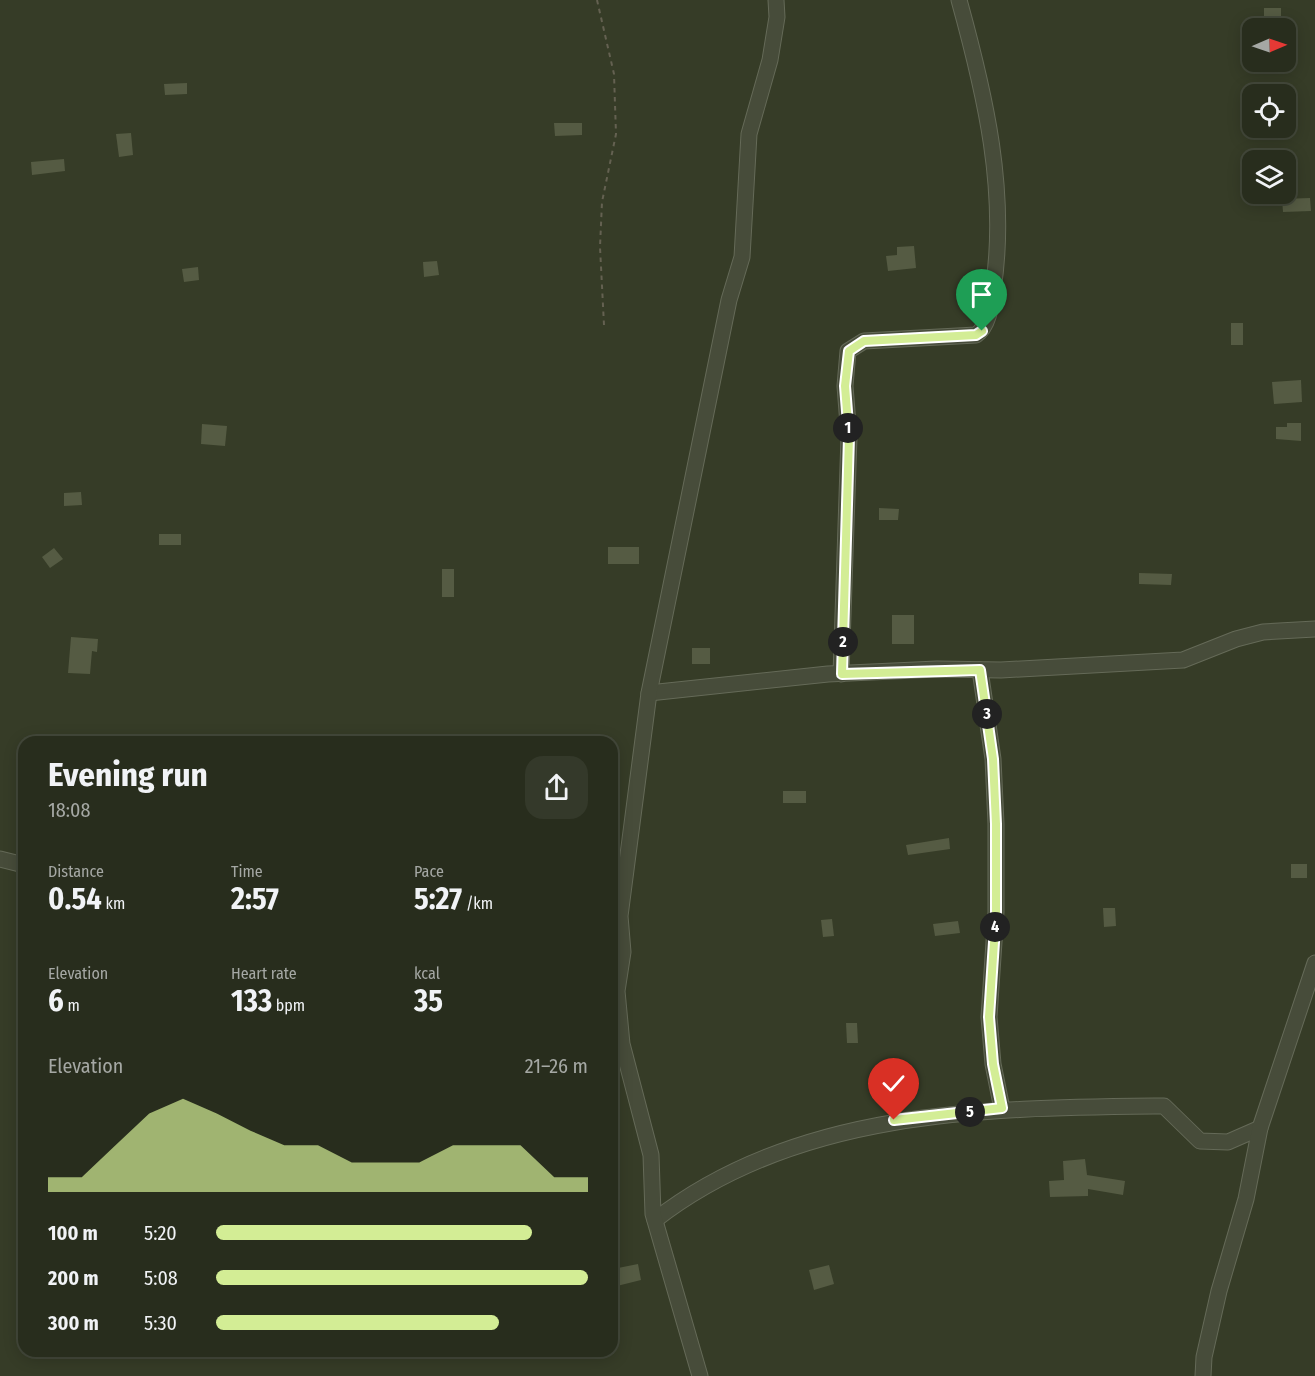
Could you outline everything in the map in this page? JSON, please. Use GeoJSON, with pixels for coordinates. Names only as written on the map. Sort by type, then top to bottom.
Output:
{"type":"FeatureCollection","features":[{"type":"Feature","properties":{"kind":"street"},"geometry":{"type":"LineString","coordinates":[[618,985],[623,952],[620,916],[649,693],[729,300],[742,257],[749,134],[770,60],[777,17],[777,0]]}},
{"type":"Feature","properties":{"kind":"street"},"geometry":{"type":"LineString","coordinates":[[842,674],[849,437],[845,386],[849,351],[864,341],[976,335],[982,331],[990,310],[998,254],[997,192],[980,76],[959,0]]}},
{"type":"Feature","properties":{"kind":"street"},"geometry":{"type":"LineString","coordinates":[[649,693],[842,674],[1183,660],[1236,639],[1263,632],[1315,629]]}},
{"type":"Feature","properties":{"kind":"street"},"geometry":{"type":"LineString","coordinates":[[980,670],[993,759],[996,912],[989,1017],[993,1064],[1002,1108]]}},
{"type":"Feature","properties":{"kind":"street"},"geometry":{"type":"LineString","coordinates":[[0,859],[18,864]]}},
{"type":"Feature","properties":{"kind":"street"},"geometry":{"type":"LineString","coordinates":[[1203,1376],[1214,1313],[1246,1199],[1260,1128],[1315,963]]}},
{"type":"Feature","properties":{"kind":"street"},"geometry":{"type":"LineString","coordinates":[[618,1002],[622,1044],[651,1155],[655,1220],[700,1376]]}},
{"type":"Feature","properties":{"kind":"street"},"geometry":{"type":"LineString","coordinates":[[655,1220],[690,1193],[745,1166],[805,1143],[894,1120],[1002,1108],[1164,1106],[1200,1142],[1228,1142],[1260,1128]]}},
{"type":"Feature","properties":{"kind":"path"},"geometry":{"type":"LineString","coordinates":[[597,0],[614,74],[616,134],[602,201],[600,247],[604,325]]}},
{"type":"Feature","properties":{"kind":"building"},"geometry":{"type":"Polygon","coordinates":[[[1264,8],[1281,8],[1281,18],[1264,18],[1264,8]]]}},
{"type":"Feature","properties":{"kind":"building"},"geometry":{"type":"Polygon","coordinates":[[[187,83],[187,94],[165,95],[164,84],[187,83]]]}},
{"type":"Feature","properties":{"kind":"building"},"geometry":{"type":"Polygon","coordinates":[[[554,123],[582,123],[582,135],[555,136],[554,123]]]}},
{"type":"Feature","properties":{"kind":"building"},"geometry":{"type":"Polygon","coordinates":[[[131,133],[133,155],[119,157],[116,134],[131,133]]]}},
{"type":"Feature","properties":{"kind":"building"},"geometry":{"type":"Polygon","coordinates":[[[64,159],[65,171],[32,175],[31,162],[64,159]]]}},
{"type":"Feature","properties":{"kind":"building"},"geometry":{"type":"Polygon","coordinates":[[[1296,198],[1310,198],[1311,211],[1283,212],[1282,204],[1296,204],[1296,198]]]}},
{"type":"Feature","properties":{"kind":"building"},"geometry":{"type":"Polygon","coordinates":[[[914,246],[916,268],[888,271],[886,256],[897,255],[897,247],[914,246]]]}},
{"type":"Feature","properties":{"kind":"building"},"geometry":{"type":"Polygon","coordinates":[[[437,261],[439,275],[424,277],[423,262],[437,261]]]}},
{"type":"Feature","properties":{"kind":"building"},"geometry":{"type":"Polygon","coordinates":[[[198,267],[199,280],[184,282],[182,269],[198,267]]]}},
{"type":"Feature","properties":{"kind":"building"},"geometry":{"type":"Polygon","coordinates":[[[1231,323],[1243,323],[1243,345],[1231,345],[1231,323]]]}},
{"type":"Feature","properties":{"kind":"building"},"geometry":{"type":"Polygon","coordinates":[[[1301,380],[1302,402],[1274,404],[1272,382],[1301,380]]]}},
{"type":"Feature","properties":{"kind":"building"},"geometry":{"type":"Polygon","coordinates":[[[1287,423],[1301,423],[1301,441],[1276,439],[1276,427],[1287,427],[1287,423]]]}},
{"type":"Feature","properties":{"kind":"building"},"geometry":{"type":"Polygon","coordinates":[[[202,424],[227,426],[225,446],[201,444],[202,424]]]}},
{"type":"Feature","properties":{"kind":"building"},"geometry":{"type":"Polygon","coordinates":[[[81,492],[82,505],[64,506],[64,493],[81,492]]]}},
{"type":"Feature","properties":{"kind":"building"},"geometry":{"type":"Polygon","coordinates":[[[879,508],[899,509],[898,520],[879,520],[879,508]]]}},
{"type":"Feature","properties":{"kind":"building"},"geometry":{"type":"Polygon","coordinates":[[[159,534],[181,534],[181,545],[159,545],[159,534]]]}},
{"type":"Feature","properties":{"kind":"building"},"geometry":{"type":"Polygon","coordinates":[[[608,547],[639,547],[639,564],[608,564],[608,547]]]}},
{"type":"Feature","properties":{"kind":"building"},"geometry":{"type":"Polygon","coordinates":[[[54,548],[63,559],[50,568],[42,557],[54,548]]]}},
{"type":"Feature","properties":{"kind":"building"},"geometry":{"type":"Polygon","coordinates":[[[442,569],[454,569],[454,597],[442,597],[442,569]]]}},
{"type":"Feature","properties":{"kind":"building"},"geometry":{"type":"Polygon","coordinates":[[[1139,573],[1172,574],[1171,585],[1139,584],[1139,573]]]}},
{"type":"Feature","properties":{"kind":"building"},"geometry":{"type":"Polygon","coordinates":[[[892,615],[914,615],[914,644],[892,644],[892,615]]]}},
{"type":"Feature","properties":{"kind":"building"},"geometry":{"type":"Polygon","coordinates":[[[71,637],[98,639],[97,652],[92,651],[90,674],[68,673],[71,637]]]}},
{"type":"Feature","properties":{"kind":"building"},"geometry":{"type":"Polygon","coordinates":[[[692,648],[710,648],[710,664],[692,664],[692,648]]]}},
{"type":"Feature","properties":{"kind":"building"},"geometry":{"type":"Polygon","coordinates":[[[783,791],[806,791],[806,803],[783,803],[783,791]]]}},
{"type":"Feature","properties":{"kind":"building"},"geometry":{"type":"Polygon","coordinates":[[[949,838],[950,849],[908,855],[906,845],[949,838]]]}},
{"type":"Feature","properties":{"kind":"building"},"geometry":{"type":"Polygon","coordinates":[[[1291,864],[1307,864],[1307,878],[1291,878],[1291,864]]]}},
{"type":"Feature","properties":{"kind":"building"},"geometry":{"type":"Polygon","coordinates":[[[1103,908],[1115,908],[1116,926],[1104,927],[1103,908]]]}},
{"type":"Feature","properties":{"kind":"building"},"geometry":{"type":"Polygon","coordinates":[[[832,919],[834,936],[823,937],[821,920],[832,919]]]}},
{"type":"Feature","properties":{"kind":"building"},"geometry":{"type":"Polygon","coordinates":[[[958,921],[960,933],[935,936],[933,924],[958,921]]]}},
{"type":"Feature","properties":{"kind":"building"},"geometry":{"type":"Polygon","coordinates":[[[846,1023],[857,1023],[858,1043],[847,1043],[846,1023]]]}},
{"type":"Feature","properties":{"kind":"building"},"geometry":{"type":"Polygon","coordinates":[[[1085,1159],[1087,1175],[1125,1181],[1123,1195],[1088,1189],[1088,1196],[1050,1197],[1049,1181],[1064,1180],[1063,1161],[1085,1159]]]}},
{"type":"Feature","properties":{"kind":"building"},"geometry":{"type":"Polygon","coordinates":[[[638,1264],[641,1280],[618,1286],[618,1268],[638,1264]]]}},
{"type":"Feature","properties":{"kind":"building"},"geometry":{"type":"Polygon","coordinates":[[[829,1265],[834,1284],[814,1290],[809,1270],[829,1265]]]}},
{"type":"Feature","properties":{"kind":"route"},"geometry":{"type":"LineString","coordinates":[[894,1120],[1002,1108],[993,1064],[989,1017],[996,912],[993,759],[980,670],[937,669],[842,674],[849,437],[845,386],[846,364],[849,351],[864,341],[976,335],[982,331]]}}]}
